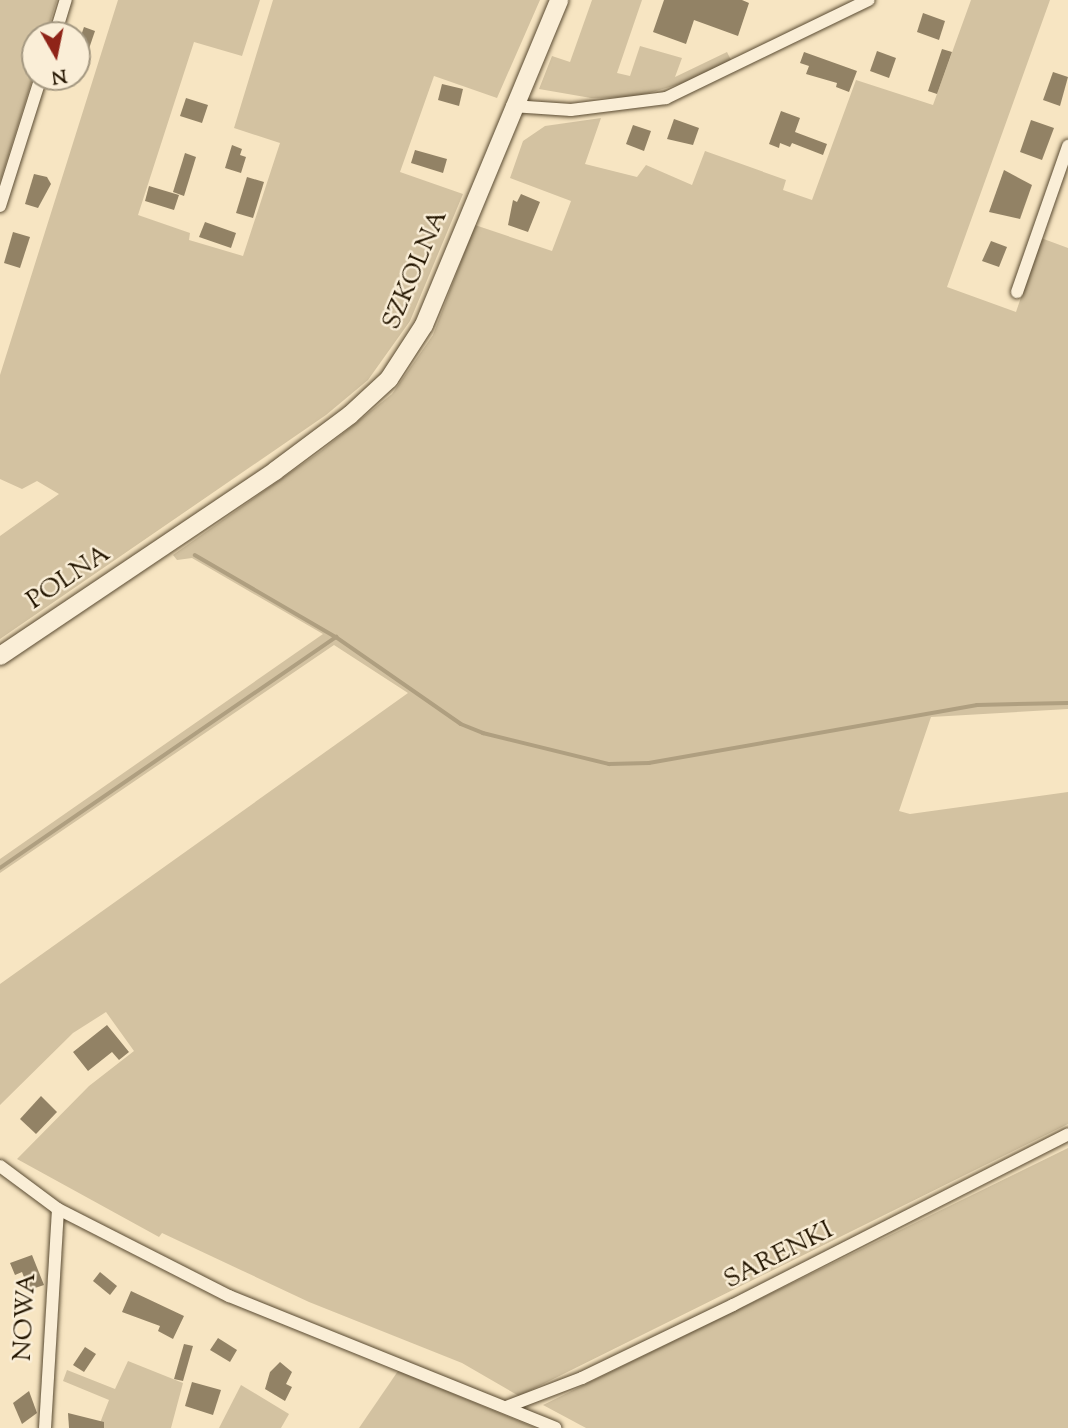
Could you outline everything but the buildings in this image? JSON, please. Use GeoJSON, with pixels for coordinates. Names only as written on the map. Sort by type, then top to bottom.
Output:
{"type":"FeatureCollection","features":[{"type":"Feature","properties":{"kind":"street"},"geometry":{"type":"LineString","coordinates":[[59,21],[66,0]]}},
{"type":"Feature","properties":{"kind":"street","name":"SZKOLNA"},"geometry":{"type":"LineString","coordinates":[[167,544],[350,415],[396,369],[424,325],[512,106],[559,0]]}},
{"type":"Feature","properties":{"kind":"street"},"geometry":{"type":"LineString","coordinates":[[512,106],[572,110],[666,98],[869,0]]}},
{"type":"Feature","properties":{"kind":"street"},"geometry":{"type":"LineString","coordinates":[[0,206],[37,91]]}},
{"type":"Feature","properties":{"kind":"street"},"geometry":{"type":"LineString","coordinates":[[1017,292],[1068,146]]}},
{"type":"Feature","properties":{"kind":"street","name":"POLNA"},"geometry":{"type":"LineString","coordinates":[[0,656],[167,544]]}},
{"type":"Feature","properties":{"kind":"street","name":"SARENKI"},"geometry":{"type":"LineString","coordinates":[[506,1407],[617,1362],[1068,1134]]}},
{"type":"Feature","properties":{"kind":"street"},"geometry":{"type":"LineString","coordinates":[[0,1166],[58,1209],[229,1296],[555,1428]]}},
{"type":"Feature","properties":{"kind":"street","name":"NOWA"},"geometry":{"type":"LineString","coordinates":[[45,1428],[58,1209]]}},
{"type":"Feature","properties":{"kind":"shaded area"},"geometry":{"type":"Polygon","coordinates":[[[0,0],[57,0],[50,21],[21,21],[21,91],[29,91],[0,182],[0,0]]]}},
{"type":"Feature","properties":{"kind":"shaded area"},"geometry":{"type":"Polygon","coordinates":[[[118,0],[260,0],[242,56],[194,42],[138,215],[190,233],[189,240],[243,256],[280,143],[234,128],[273,0],[540,0],[497,98],[434,76],[400,172],[463,194],[410,321],[368,380],[326,415],[0,639],[0,536],[59,494],[37,481],[22,489],[0,479],[0,375],[118,0]]]}},
{"type":"Feature","properties":{"kind":"shaded area"},"geometry":{"type":"Polygon","coordinates":[[[592,0],[642,0],[617,73],[630,76],[640,46],[682,58],[675,77],[727,52],[732,62],[687,82],[635,97],[591,98],[539,89],[552,56],[570,62],[592,0]]]}},
{"type":"Feature","properties":{"kind":"shaded area"},"geometry":{"type":"Polygon","coordinates":[[[971,0],[1050,0],[947,287],[1016,312],[1041,238],[1068,248],[1068,709],[931,717],[899,811],[910,814],[1068,792],[1068,1124],[519,1396],[462,1363],[309,1302],[162,1233],[159,1237],[17,1159],[89,1086],[134,1051],[106,1012],[73,1033],[0,1105],[0,984],[408,693],[334,645],[0,873],[0,859],[323,634],[192,558],[177,560],[173,555],[321,451],[392,394],[433,335],[475,225],[552,251],[571,201],[510,178],[523,141],[545,126],[601,118],[585,164],[637,177],[646,165],[692,185],[705,151],[786,180],[783,190],[812,200],[856,80],[933,105],[971,0]]]}},
{"type":"Feature","properties":{"kind":"shaded area"},"geometry":{"type":"Polygon","coordinates":[[[1068,1148],[1068,1428],[586,1428],[543,1405],[1068,1148]]]}},
{"type":"Feature","properties":{"kind":"shaded area"},"geometry":{"type":"Polygon","coordinates":[[[128,1361],[183,1383],[171,1428],[98,1428],[109,1400],[63,1381],[67,1370],[115,1389],[128,1361]]]}},
{"type":"Feature","properties":{"kind":"shaded area"},"geometry":{"type":"Polygon","coordinates":[[[398,1371],[536,1428],[359,1428],[398,1371]]]}},
{"type":"Feature","properties":{"kind":"shaded area"},"geometry":{"type":"Polygon","coordinates":[[[241,1385],[289,1414],[281,1428],[219,1428],[241,1385]]]}},
{"type":"Feature","properties":{"kind":"waterway"},"geometry":{"type":"LineString","coordinates":[[195,555],[336,637],[461,724],[483,733],[609,764],[649,763],[977,705],[1068,703]]}},
{"type":"Feature","properties":{"kind":"waterway"},"geometry":{"type":"LineString","coordinates":[[0,868],[336,637]]}}]}
